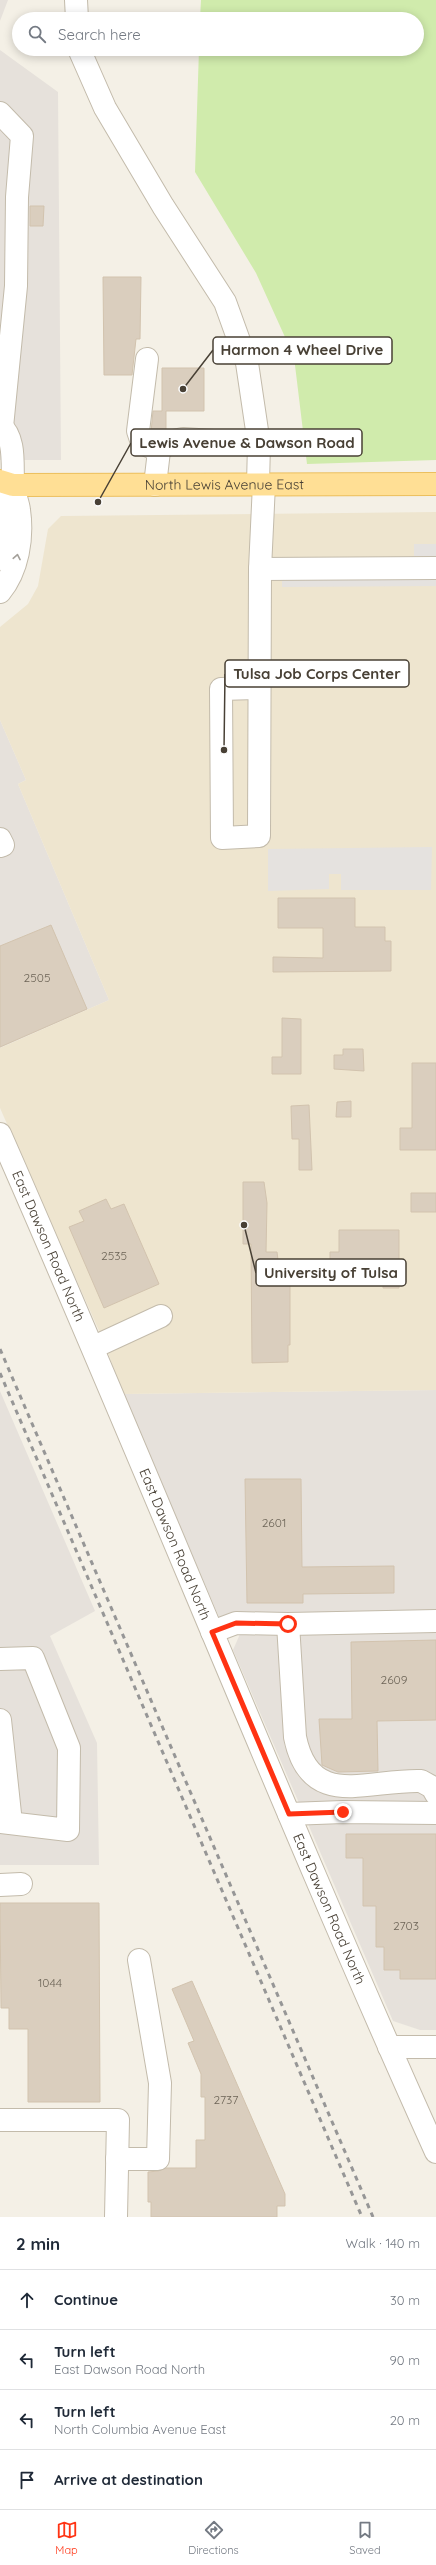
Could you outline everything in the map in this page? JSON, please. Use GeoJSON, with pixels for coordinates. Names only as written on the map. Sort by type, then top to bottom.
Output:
{"type":"FeatureCollection","features":[{"type":"Feature","properties":{"kind":"main road","name":"North Lewis Avenue East"},"geometry":{"type":"LineString","coordinates":[[4,485],[436,484]]}},
{"type":"Feature","properties":{"kind":"street"},"geometry":{"type":"LineString","coordinates":[[76,0],[77,12]]}},
{"type":"Feature","properties":{"kind":"street"},"geometry":{"type":"LineString","coordinates":[[82,56],[106,108],[163,206],[224,302],[248,363],[259,444],[261,484],[259,836],[222,838],[221,689],[259,688]]}},
{"type":"Feature","properties":{"kind":"street"},"geometry":{"type":"LineString","coordinates":[[0,113],[22,136],[17,197],[16,286],[1,426],[12,450],[4,485],[2,515],[3,545],[0,559]]}},
{"type":"Feature","properties":{"kind":"street"},"geometry":{"type":"LineString","coordinates":[[148,360],[138,431],[142,443],[159,451]]}},
{"type":"Feature","properties":{"kind":"street"},"geometry":{"type":"LineString","coordinates":[[155,485],[159,451],[169,442],[182,439],[259,444]]}},
{"type":"Feature","properties":{"kind":"street"},"geometry":{"type":"LineString","coordinates":[[0,592],[13,572],[17,558],[19,511],[4,485]]}},
{"type":"Feature","properties":{"kind":"street"},"geometry":{"type":"LineString","coordinates":[[260,569],[436,568]]}},
{"type":"Feature","properties":{"kind":"street"},"geometry":{"type":"LineString","coordinates":[[0,839],[3,845],[0,846]]}},
{"type":"Feature","properties":{"kind":"street","name":"East Dawson Road North"},"geometry":{"type":"LineString","coordinates":[[0,1134],[94,1347],[289,1814],[389,2047],[436,2152]]}},
{"type":"Feature","properties":{"kind":"street"},"geometry":{"type":"LineString","coordinates":[[94,1347],[161,1316]]}},
{"type":"Feature","properties":{"kind":"street"},"geometry":{"type":"LineString","coordinates":[[212,1632],[236,1623],[288,1624],[436,1621]]}},
{"type":"Feature","properties":{"kind":"street"},"geometry":{"type":"LineString","coordinates":[[288,1624],[295,1737],[298,1752],[308,1771],[321,1782],[335,1786],[421,1781],[432,1787],[436,1794]]}},
{"type":"Feature","properties":{"kind":"street"},"geometry":{"type":"LineString","coordinates":[[0,1659],[33,1658],[69,1748],[68,1830],[6,1822],[0,1720]]}},
{"type":"Feature","properties":{"kind":"street"},"geometry":{"type":"LineString","coordinates":[[289,1814],[343,1812],[436,1813]]}},
{"type":"Feature","properties":{"kind":"street"},"geometry":{"type":"LineString","coordinates":[[117,2159],[158,2159],[160,2083],[139,1960]]}},
{"type":"Feature","properties":{"kind":"street"},"geometry":{"type":"LineString","coordinates":[[389,2047],[436,2047]]}},
{"type":"Feature","properties":{"kind":"street"},"geometry":{"type":"LineString","coordinates":[[0,2120],[118,2120],[116,2217]]}},
{"type":"Feature","properties":{"kind":"shaded area"},"geometry":{"type":"Polygon","coordinates":[[[0,0],[8,0],[0,21],[0,0]]]}},
{"type":"Feature","properties":{"kind":"shaded area"},"geometry":{"type":"Polygon","coordinates":[[[0,50],[58,92],[61,460],[0,460],[0,50]]]}},
{"type":"Feature","properties":{"kind":"shaded area"},"geometry":{"type":"Polygon","coordinates":[[[436,512],[436,1390],[123,1394],[104,1342],[0,1108],[0,1048],[109,1000],[18,784],[26,780],[0,720],[0,627],[28,604],[38,586],[48,529],[61,516],[436,512]]]}},
{"type":"Feature","properties":{"kind":"shaded area"},"geometry":{"type":"Polygon","coordinates":[[[414,544],[436,544],[436,556],[414,556],[414,544]]]}},
{"type":"Feature","properties":{"kind":"shaded area"},"geometry":{"type":"Polygon","coordinates":[[[436,575],[436,586],[282,587],[282,576],[436,575]]]}},
{"type":"Feature","properties":{"kind":"shaded area"},"geometry":{"type":"Polygon","coordinates":[[[0,720],[26,780],[18,784],[109,1000],[0,1048],[0,720]]]}},
{"type":"Feature","properties":{"kind":"shaded area"},"geometry":{"type":"Polygon","coordinates":[[[432,847],[431,890],[341,890],[341,874],[329,874],[329,889],[268,891],[268,849],[432,847]]]}},
{"type":"Feature","properties":{"kind":"shaded area"},"geometry":{"type":"Polygon","coordinates":[[[436,1390],[436,2030],[420,2030],[393,2021],[233,1650],[240,1634],[233,1612],[219,1617],[123,1394],[436,1390]]]}},
{"type":"Feature","properties":{"kind":"shaded area"},"geometry":{"type":"Polygon","coordinates":[[[0,1391],[95,1611],[50,1636],[97,1743],[99,1865],[0,1865],[0,1391]]]}},
{"type":"Feature","properties":{"kind":"green space"},"geometry":{"type":"Polygon","coordinates":[[[201,0],[436,0],[436,460],[307,464],[294,357],[256,273],[195,172],[199,56],[424,56],[424,12],[200,12],[201,0]]]}},
{"type":"Feature","properties":{"kind":"building"},"geometry":{"type":"Polygon","coordinates":[[[30,206],[44,206],[43,226],[30,226],[30,206]]]}},
{"type":"Feature","properties":{"kind":"building"},"geometry":{"type":"Polygon","coordinates":[[[103,277],[141,277],[140,339],[136,339],[132,375],[104,375],[103,277]]]}},
{"type":"Feature","properties":{"kind":"building"},"geometry":{"type":"Polygon","coordinates":[[[162,368],[204,368],[204,411],[166,411],[166,430],[151,432],[153,411],[162,411],[162,368]]]}},
{"type":"Feature","properties":{"kind":"building"},"geometry":{"type":"Polygon","coordinates":[[[278,898],[355,898],[355,927],[385,927],[385,941],[391,941],[391,971],[273,972],[273,957],[323,958],[323,928],[278,928],[278,898]]]}},
{"type":"Feature","properties":{"kind":"building"},"geometry":{"type":"Polygon","coordinates":[[[51,925],[87,1009],[0,1047],[0,946],[51,925]]]}},
{"type":"Feature","properties":{"kind":"building"},"geometry":{"type":"Polygon","coordinates":[[[282,1018],[301,1019],[301,1074],[272,1074],[272,1057],[282,1057],[282,1018]]]}},
{"type":"Feature","properties":{"kind":"building"},"geometry":{"type":"Polygon","coordinates":[[[343,1049],[363,1049],[364,1071],[334,1069],[334,1055],[343,1055],[343,1049]]]}},
{"type":"Feature","properties":{"kind":"building"},"geometry":{"type":"Polygon","coordinates":[[[412,1063],[436,1063],[436,1150],[400,1150],[400,1128],[412,1128],[412,1063]]]}},
{"type":"Feature","properties":{"kind":"building"},"geometry":{"type":"Polygon","coordinates":[[[351,1101],[351,1117],[336,1117],[337,1102],[351,1101]]]}},
{"type":"Feature","properties":{"kind":"building"},"geometry":{"type":"Polygon","coordinates":[[[309,1105],[312,1170],[299,1170],[299,1139],[292,1139],[291,1106],[309,1105]]]}},
{"type":"Feature","properties":{"kind":"building"},"geometry":{"type":"Polygon","coordinates":[[[243,1182],[264,1182],[267,1203],[266,1252],[277,1252],[278,1260],[290,1260],[290,1345],[288,1345],[288,1362],[252,1363],[251,1244],[243,1244],[243,1182]]]}},
{"type":"Feature","properties":{"kind":"building"},"geometry":{"type":"Polygon","coordinates":[[[411,1193],[436,1193],[436,1212],[411,1212],[411,1193]]]}},
{"type":"Feature","properties":{"kind":"building"},"geometry":{"type":"Polygon","coordinates":[[[106,1199],[111,1209],[124,1204],[159,1284],[104,1308],[69,1227],[84,1221],[79,1211],[106,1199]]]}},
{"type":"Feature","properties":{"kind":"building"},"geometry":{"type":"Polygon","coordinates":[[[339,1230],[399,1230],[399,1288],[383,1288],[383,1278],[380,1278],[380,1273],[330,1273],[330,1252],[339,1252],[339,1230]]]}},
{"type":"Feature","properties":{"kind":"building"},"geometry":{"type":"Polygon","coordinates":[[[245,1479],[301,1479],[302,1567],[394,1566],[394,1593],[303,1594],[303,1603],[247,1603],[245,1479]]]}},
{"type":"Feature","properties":{"kind":"building"},"geometry":{"type":"Polygon","coordinates":[[[436,1640],[436,1720],[377,1721],[378,1771],[338,1772],[322,1765],[319,1719],[352,1719],[351,1642],[436,1640]]]}},
{"type":"Feature","properties":{"kind":"building"},"geometry":{"type":"Polygon","coordinates":[[[346,1834],[436,1834],[436,1979],[400,1979],[400,1970],[384,1970],[384,1947],[376,1947],[376,1906],[363,1906],[363,1858],[346,1858],[346,1834]]]}},
{"type":"Feature","properties":{"kind":"building"},"geometry":{"type":"Polygon","coordinates":[[[0,1903],[99,1903],[100,2102],[28,2102],[28,2029],[9,2029],[9,2008],[1,2008],[0,1903]]]}},
{"type":"Feature","properties":{"kind":"building"},"geometry":{"type":"Polygon","coordinates":[[[192,1981],[285,2194],[285,2206],[277,2206],[277,2217],[151,2217],[151,2202],[148,2202],[148,2172],[166,2168],[196,2168],[196,2140],[205,2140],[205,2097],[201,2097],[201,2074],[188,2043],[194,2041],[172,1989],[192,1981]]]}},
{"type":"Feature","properties":{"kind":"railway"},"geometry":{"type":"LineString","coordinates":[[0,1349],[373,2217]]}},
{"type":"Feature","properties":{"kind":"railway"},"geometry":{"type":"LineString","coordinates":[[0,1373],[362,2217]]}},
{"type":"Feature","properties":{"kind":"place","name":"Harmon 4 Wheel Drive"},"geometry":{"type":"Point","coordinates":[183,389]}},
{"type":"Feature","properties":{"kind":"place","name":"Lewis Avenue & Dawson Road"},"geometry":{"type":"Point","coordinates":[98,502]}},
{"type":"Feature","properties":{"kind":"place","name":"Tulsa Job Corps Center"},"geometry":{"type":"Point","coordinates":[224,750]}},
{"type":"Feature","properties":{"kind":"place","name":"University of Tulsa"},"geometry":{"type":"Point","coordinates":[244,1225]}},
{"type":"Feature","properties":{"kind":"route"},"geometry":{"type":"LineString","coordinates":[[288,1624],[236,1623],[212,1632],[289,1814],[343,1812]]}}]}
